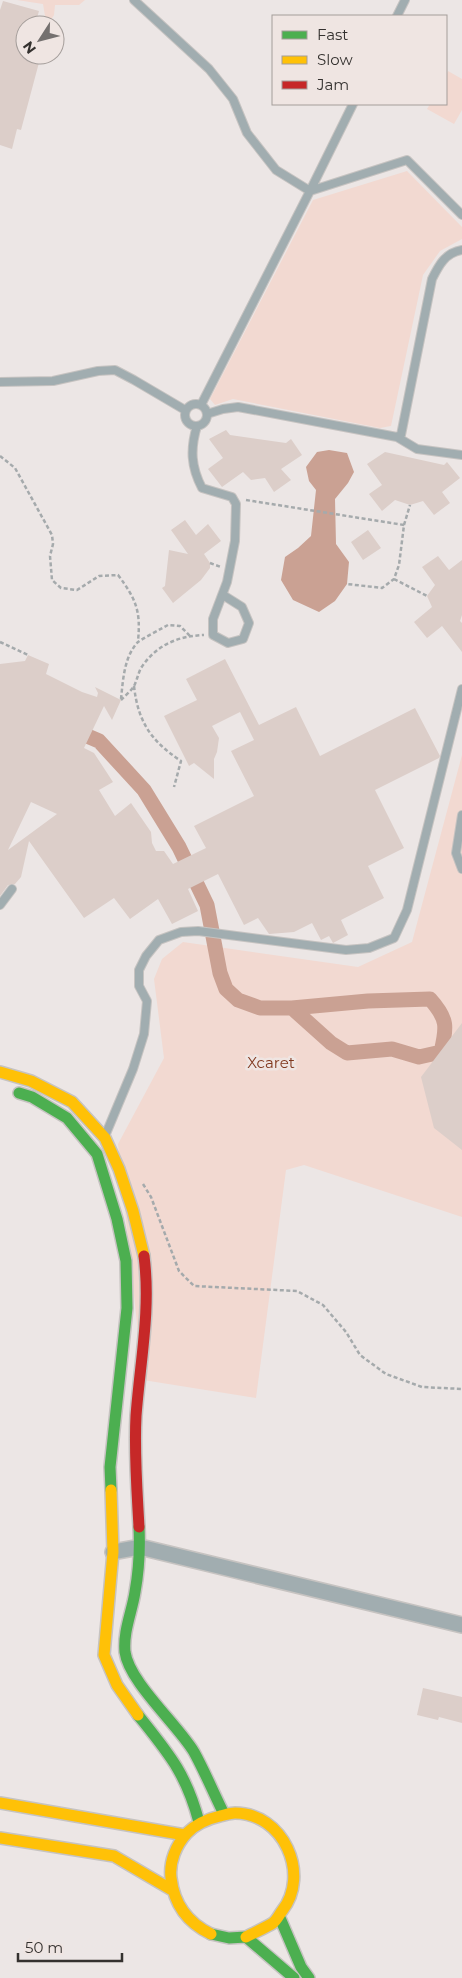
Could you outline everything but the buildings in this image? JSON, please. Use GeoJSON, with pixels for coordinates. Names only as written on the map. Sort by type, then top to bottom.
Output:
{"type":"FeatureCollection","features":[{"type":"Feature","properties":{"kind":"street"},"geometry":{"type":"LineString","coordinates":[[0,1072],[31,1081],[72,1102],[105,1138],[119,1169],[134,1211],[144,1258],[147,1310],[136,1417],[136,1474],[140,1547],[135,1592],[125,1634],[125,1653],[130,1666],[142,1686],[193,1752],[224,1814]]}},
{"type":"Feature","properties":{"kind":"street"},"geometry":{"type":"LineString","coordinates":[[8,1090],[32,1097],[67,1118],[97,1154],[117,1219],[126,1261],[127,1308],[110,1467],[113,1552],[104,1655],[108,1669],[119,1690],[178,1766],[194,1798],[198,1822]]}},
{"type":"Feature","properties":{"kind":"street"},"geometry":{"type":"LineString","coordinates":[[113,1552],[140,1547],[462,1624]]}},
{"type":"Feature","properties":{"kind":"street"},"geometry":{"type":"LineString","coordinates":[[0,1803],[185,1834]]}},
{"type":"Feature","properties":{"kind":"street"},"geometry":{"type":"LineString","coordinates":[[237,1813],[256,1817],[273,1828],[286,1843],[294,1861],[295,1882],[290,1901],[280,1918],[270,1926],[246,1937],[226,1938],[208,1933],[191,1922],[179,1908],[172,1890],[170,1870],[172,1860],[185,1834],[198,1822],[217,1814],[224,1814],[237,1813]]}},
{"type":"Feature","properties":{"kind":"street"},"geometry":{"type":"LineString","coordinates":[[0,1838],[114,1856],[172,1890]]}},
{"type":"Feature","properties":{"kind":"street"},"geometry":{"type":"LineString","coordinates":[[280,1918],[301,1967],[309,1978]]}},
{"type":"Feature","properties":{"kind":"street"},"geometry":{"type":"LineString","coordinates":[[246,1937],[294,1978]]}},
{"type":"Feature","properties":{"kind":"lane"},"geometry":{"type":"LineString","coordinates":[[134,0],[209,69],[233,99],[247,133],[276,170],[310,191],[407,160],[462,215]]}},
{"type":"Feature","properties":{"kind":"lane"},"geometry":{"type":"LineString","coordinates":[[398,15],[405,0]]}},
{"type":"Feature","properties":{"kind":"lane"},"geometry":{"type":"LineString","coordinates":[[200,404],[353,105]]}},
{"type":"Feature","properties":{"kind":"lane"},"geometry":{"type":"LineString","coordinates":[[398,438],[401,435],[432,280],[441,260],[455,251],[462,250]]}},
{"type":"Feature","properties":{"kind":"lane"},"geometry":{"type":"LineString","coordinates":[[0,382],[53,381],[98,371],[115,370],[186,410]]}},
{"type":"Feature","properties":{"kind":"lane"},"geometry":{"type":"LineString","coordinates":[[192,404],[200,404],[207,414],[205,422],[197,426],[188,423],[185,415],[186,410],[192,404]]}},
{"type":"Feature","properties":{"kind":"lane"},"geometry":{"type":"LineString","coordinates":[[207,414],[238,407],[398,438],[417,449],[462,455]]}},
{"type":"Feature","properties":{"kind":"lane"},"geometry":{"type":"LineString","coordinates":[[197,426],[193,451],[194,472],[202,488],[232,497],[236,504],[235,541],[223,595],[213,620],[213,635],[228,643],[243,638],[249,623],[242,607],[223,595]]}},
{"type":"Feature","properties":{"kind":"lane"},"geometry":{"type":"LineString","coordinates":[[97,1154],[133,1069],[144,1034],[147,1001],[139,986],[139,970],[146,956],[159,940],[181,932],[198,931],[346,950],[369,948],[394,938],[408,910],[462,689]]}},
{"type":"Feature","properties":{"kind":"lane"},"geometry":{"type":"LineString","coordinates":[[462,815],[456,853],[462,869]]}},
{"type":"Feature","properties":{"kind":"lane"},"geometry":{"type":"LineString","coordinates":[[0,905],[12,888]]}},
{"type":"Feature","properties":{"kind":"path"},"geometry":{"type":"LineString","coordinates":[[0,456],[15,468],[52,535],[53,544],[50,556],[52,580],[61,588],[77,590],[99,576],[118,574],[136,605],[140,622],[138,641],[129,657],[123,675],[121,700],[134,686],[142,667],[153,652],[165,644],[190,636],[213,635]]}},
{"type":"Feature","properties":{"kind":"path"},"geometry":{"type":"LineString","coordinates":[[232,497],[404,525]]}},
{"type":"Feature","properties":{"kind":"path"},"geometry":{"type":"LineString","coordinates":[[347,584],[382,588],[394,579],[399,565],[404,525],[410,505]]}},
{"type":"Feature","properties":{"kind":"path"},"geometry":{"type":"LineString","coordinates":[[394,579],[427,596]]}},
{"type":"Feature","properties":{"kind":"path"},"geometry":{"type":"LineString","coordinates":[[138,641],[152,636],[168,625],[180,626],[190,636]]}},
{"type":"Feature","properties":{"kind":"path"},"geometry":{"type":"LineString","coordinates":[[0,642],[28,655]]}},
{"type":"Feature","properties":{"kind":"path"},"geometry":{"type":"LineString","coordinates":[[134,686],[140,719],[152,737],[165,750],[181,761],[174,786]]}},
{"type":"Feature","properties":{"kind":"path"},"geometry":{"type":"LineString","coordinates":[[139,1177],[151,1197],[179,1271],[194,1286],[297,1291],[323,1305],[346,1332],[360,1355],[386,1374],[422,1387],[462,1389]]}},
{"type":"Feature","properties":{"kind":"green space"},"geometry":{"type":"Polygon","coordinates":[[[17,0],[85,0],[79,5],[55,5],[54,15],[45,15],[43,4],[17,0]]]}},
{"type":"Feature","properties":{"kind":"green space"},"geometry":{"type":"Polygon","coordinates":[[[448,71],[462,79],[462,110],[454,124],[427,109],[429,105],[447,105],[448,71]]]}},
{"type":"Feature","properties":{"kind":"green space"},"geometry":{"type":"Polygon","coordinates":[[[407,171],[462,227],[462,239],[440,251],[423,275],[391,426],[380,428],[233,399],[215,405],[210,399],[313,200],[407,171]]]}},
{"type":"Feature","properties":{"kind":"green space","name":"Xcaret"},"geometry":{"type":"Polygon","coordinates":[[[462,755],[462,1217],[304,1165],[286,1170],[256,1398],[143,1380],[118,1144],[164,1058],[154,979],[162,959],[183,942],[358,967],[412,942],[462,755]]]}},
{"type":"Feature","properties":{"kind":"shaded area"},"geometry":{"type":"Polygon","coordinates":[[[329,450],[347,453],[354,472],[335,499],[336,544],[349,562],[347,584],[335,601],[319,612],[293,600],[281,580],[285,557],[311,536],[316,490],[309,481],[306,467],[317,452],[329,450]]]}},
{"type":"Feature","properties":{"kind":"waterway"},"geometry":{"type":"LineString","coordinates":[[71,729],[99,741],[144,790],[179,847],[207,905],[220,973],[226,989],[238,1000],[260,1008],[292,1008],[368,1001],[430,999],[443,1018],[445,1030],[441,1052],[419,1057],[392,1049],[347,1053],[331,1043],[292,1008]]}},
{"type":"Feature","properties":{"kind":"traffic: fast"},"geometry":{"type":"LineString","coordinates":[[19,1093],[32,1097],[67,1118],[97,1154],[117,1219],[126,1261],[127,1308],[110,1467],[111,1490]]}},
{"type":"Feature","properties":{"kind":"traffic: fast"},"geometry":{"type":"LineString","coordinates":[[139,1527],[137,1576],[125,1637],[125,1652],[128,1664],[144,1690],[187,1741],[202,1767],[224,1814]]}},
{"type":"Feature","properties":{"kind":"traffic: fast"},"geometry":{"type":"LineString","coordinates":[[138,1715],[159,1741],[182,1777],[199,1822]]}},
{"type":"Feature","properties":{"kind":"traffic: fast"},"geometry":{"type":"LineString","coordinates":[[280,1918],[301,1967],[309,1978]]}},
{"type":"Feature","properties":{"kind":"traffic: fast"},"geometry":{"type":"LineString","coordinates":[[211,1934],[229,1938],[246,1937],[294,1978]]}},
{"type":"Feature","properties":{"kind":"traffic: slow"},"geometry":{"type":"LineString","coordinates":[[0,1072],[31,1081],[72,1102],[105,1138],[119,1169],[133,1211],[144,1256]]}},
{"type":"Feature","properties":{"kind":"traffic: slow"},"geometry":{"type":"LineString","coordinates":[[111,1490],[113,1552],[104,1655],[117,1685],[138,1715]]}},
{"type":"Feature","properties":{"kind":"traffic: slow"},"geometry":{"type":"LineString","coordinates":[[0,1803],[185,1835]]}},
{"type":"Feature","properties":{"kind":"traffic: slow"},"geometry":{"type":"LineString","coordinates":[[211,1934],[195,1924],[183,1912],[175,1896],[171,1878],[172,1860],[180,1843],[187,1833],[195,1827],[202,1822],[235,1813],[252,1816],[267,1823],[279,1834],[293,1864],[294,1880],[290,1896],[277,1919],[246,1937]]}},
{"type":"Feature","properties":{"kind":"traffic: slow"},"geometry":{"type":"LineString","coordinates":[[0,1838],[114,1856],[172,1890]]}},
{"type":"Feature","properties":{"kind":"traffic: jam"},"geometry":{"type":"LineString","coordinates":[[139,1527],[135,1430],[146,1316],[144,1256]]}}]}
